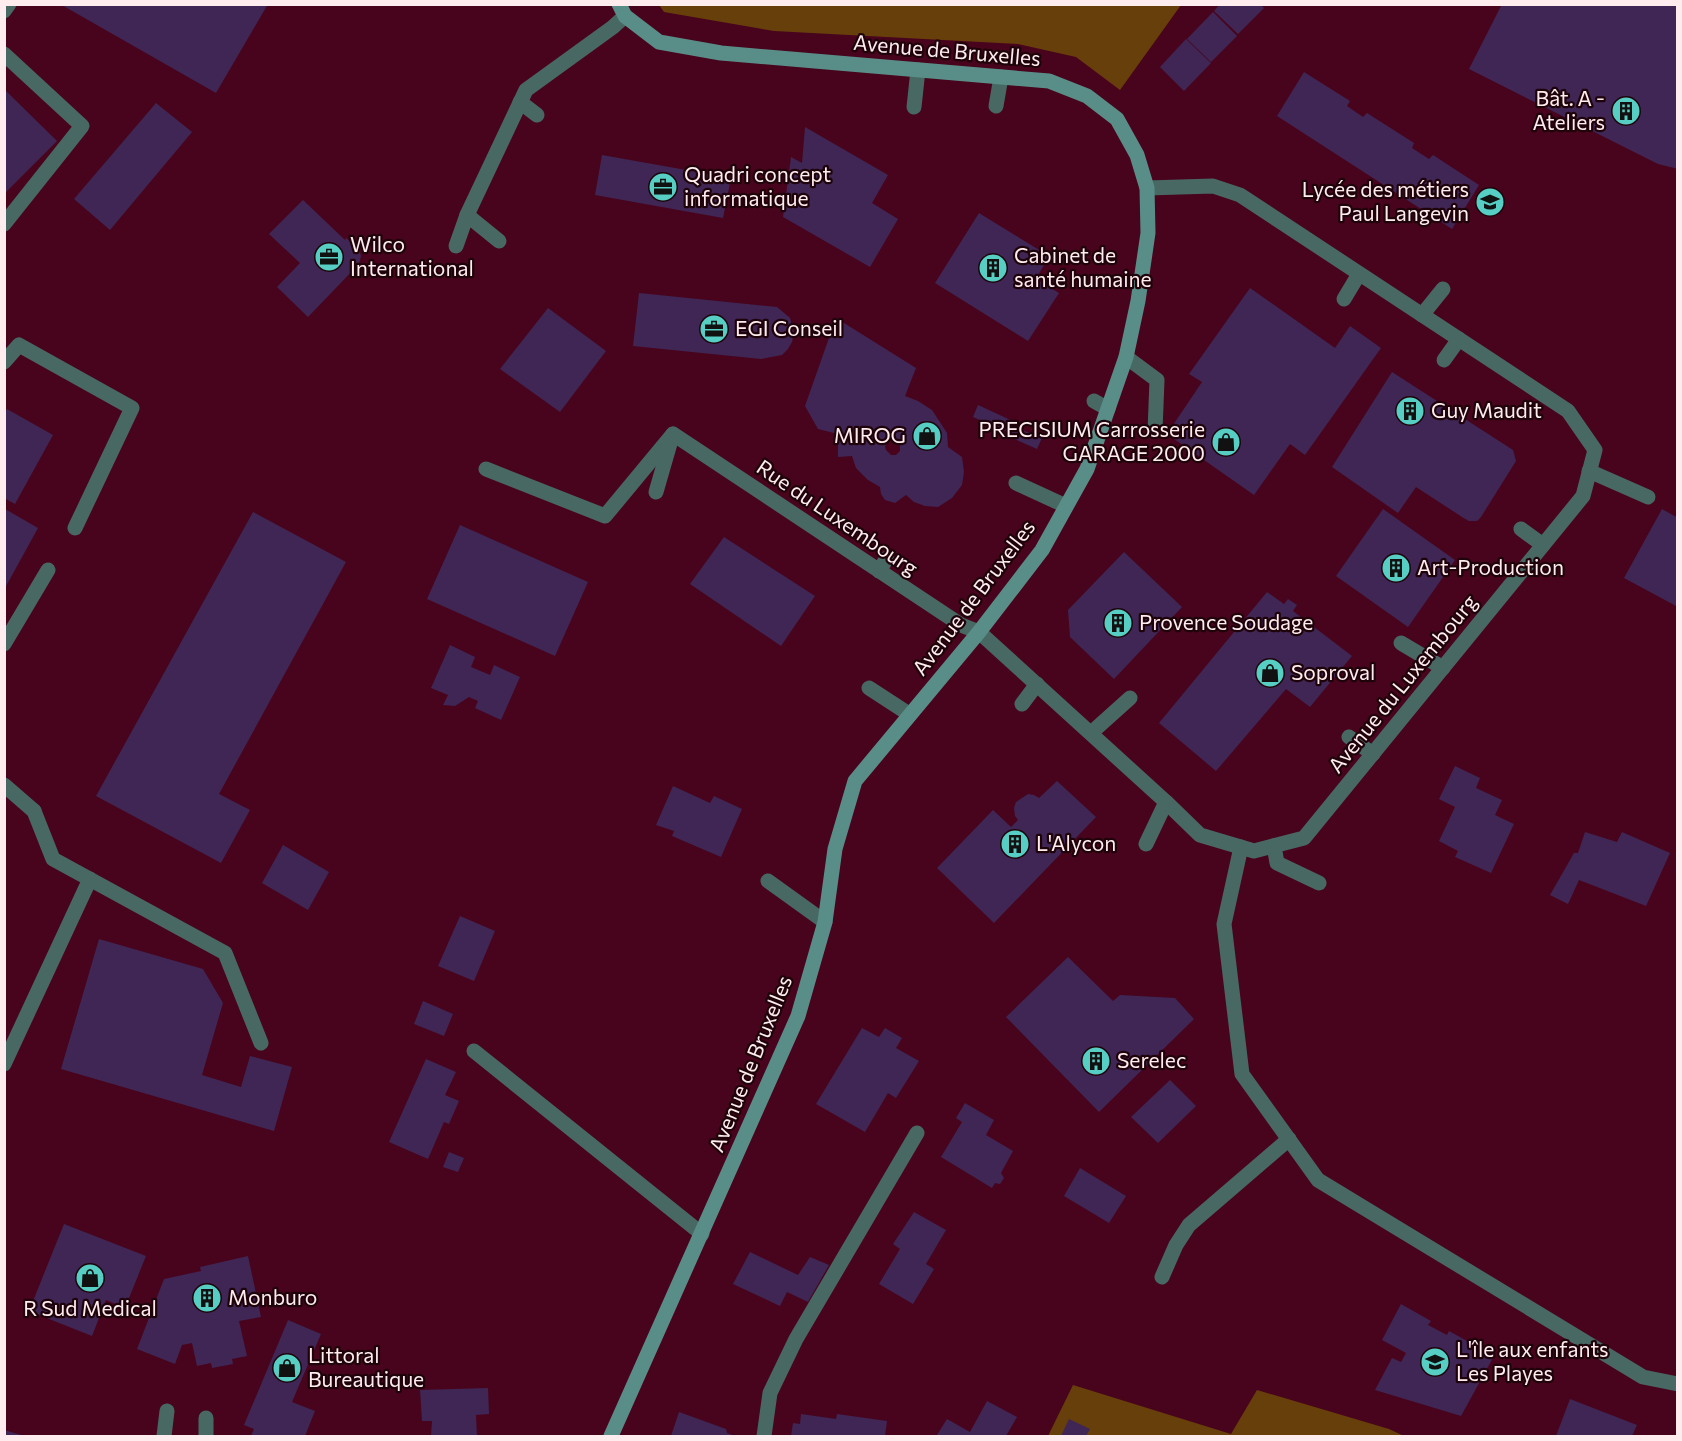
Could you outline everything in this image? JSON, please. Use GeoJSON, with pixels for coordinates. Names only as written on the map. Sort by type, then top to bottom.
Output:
{"type":"FeatureCollection","features":[{"type":"Feature","properties":{"kind":"street"},"geometry":{"type":"LineString","coordinates":[[4,11],[9,4]]}},
{"type":"Feature","properties":{"kind":"street"},"geometry":{"type":"LineString","coordinates":[[456,246],[467,215],[526,90],[613,27],[622,10]]}},
{"type":"Feature","properties":{"kind":"street","name":"Avenue de Bruxelles"},"geometry":{"type":"LineString","coordinates":[[611,1437],[798,1016],[825,922],[835,849],[855,782],[979,632],[1042,550],[1087,469],[1101,405],[1126,357],[1149,233],[1147,188],[1137,154],[1117,119],[1087,96],[1049,81],[721,53],[659,42],[622,10]]}},
{"type":"Feature","properties":{"kind":"street"},"geometry":{"type":"LineString","coordinates":[[4,54],[82,126],[4,224]]}},
{"type":"Feature","properties":{"kind":"street"},"geometry":{"type":"LineString","coordinates":[[914,107],[918,70]]}},
{"type":"Feature","properties":{"kind":"street"},"geometry":{"type":"LineString","coordinates":[[996,106],[1001,77]]}},
{"type":"Feature","properties":{"kind":"street"},"geometry":{"type":"LineString","coordinates":[[520,102],[537,115]]}},
{"type":"Feature","properties":{"kind":"street","name":"Avenue du Luxembourg"},"geometry":{"type":"LineString","coordinates":[[979,632],[1167,802],[1200,835],[1254,851],[1304,838],[1583,495],[1595,450],[1568,411],[1240,195],[1213,186],[1147,188]]}},
{"type":"Feature","properties":{"kind":"street"},"geometry":{"type":"LineString","coordinates":[[467,215],[499,241]]}},
{"type":"Feature","properties":{"kind":"street"},"geometry":{"type":"LineString","coordinates":[[1344,299],[1359,274]]}},
{"type":"Feature","properties":{"kind":"street"},"geometry":{"type":"LineString","coordinates":[[1422,315],[1443,289]]}},
{"type":"Feature","properties":{"kind":"street"},"geometry":{"type":"LineString","coordinates":[[1444,360],[1459,339]]}},
{"type":"Feature","properties":{"kind":"street"},"geometry":{"type":"LineString","coordinates":[[4,362],[19,345],[132,408],[75,528]]}},
{"type":"Feature","properties":{"kind":"street"},"geometry":{"type":"LineString","coordinates":[[1126,357],[1157,380],[1155,431]]}},
{"type":"Feature","properties":{"kind":"street"},"geometry":{"type":"LineString","coordinates":[[486,469],[606,516],[673,434]]}},
{"type":"Feature","properties":{"kind":"street"},"geometry":{"type":"LineString","coordinates":[[656,492],[673,434]]}},
{"type":"Feature","properties":{"kind":"street","name":"Rue du Luxembourg"},"geometry":{"type":"LineString","coordinates":[[673,434],[883,564],[961,625],[979,632]]}},
{"type":"Feature","properties":{"kind":"street"},"geometry":{"type":"LineString","coordinates":[[1589,471],[1648,497]]}},
{"type":"Feature","properties":{"kind":"street"},"geometry":{"type":"LineString","coordinates":[[1016,483],[1066,506]]}},
{"type":"Feature","properties":{"kind":"street"},"geometry":{"type":"LineString","coordinates":[[1521,529],[1543,546]]}},
{"type":"Feature","properties":{"kind":"street"},"geometry":{"type":"LineString","coordinates":[[4,644],[48,570]]}},
{"type":"Feature","properties":{"kind":"street"},"geometry":{"type":"LineString","coordinates":[[1401,643],[1443,668]]}},
{"type":"Feature","properties":{"kind":"street"},"geometry":{"type":"LineString","coordinates":[[1022,704],[1036,684]]}},
{"type":"Feature","properties":{"kind":"street"},"geometry":{"type":"LineString","coordinates":[[869,688],[909,714]]}},
{"type":"Feature","properties":{"kind":"street"},"geometry":{"type":"LineString","coordinates":[[1091,734],[1130,698]]}},
{"type":"Feature","properties":{"kind":"street"},"geometry":{"type":"LineString","coordinates":[[1349,736],[1373,754]]}},
{"type":"Feature","properties":{"kind":"street"},"geometry":{"type":"LineString","coordinates":[[4,785],[34,811],[53,859],[225,953],[261,1043]]}},
{"type":"Feature","properties":{"kind":"street"},"geometry":{"type":"LineString","coordinates":[[1146,844],[1167,802]]}},
{"type":"Feature","properties":{"kind":"street"},"geometry":{"type":"LineString","coordinates":[[1274,846],[1277,863],[1318,883]]}},
{"type":"Feature","properties":{"kind":"street"},"geometry":{"type":"LineString","coordinates":[[1241,847],[1224,924],[1242,1074],[1318,1180],[1643,1377],[1677,1384]]}},
{"type":"Feature","properties":{"kind":"street"},"geometry":{"type":"LineString","coordinates":[[4,1064],[90,879]]}},
{"type":"Feature","properties":{"kind":"street"},"geometry":{"type":"LineString","coordinates":[[768,880],[825,922]]}},
{"type":"Feature","properties":{"kind":"street"},"geometry":{"type":"LineString","coordinates":[[474,1052],[702,1234]]}},
{"type":"Feature","properties":{"kind":"street"},"geometry":{"type":"LineString","coordinates":[[764,1437],[770,1393],[796,1339],[917,1133]]}},
{"type":"Feature","properties":{"kind":"street"},"geometry":{"type":"LineString","coordinates":[[1162,1276],[1176,1245],[1189,1225],[1289,1139]]}},
{"type":"Feature","properties":{"kind":"street"},"geometry":{"type":"LineString","coordinates":[[164,1437],[167,1411]]}},
{"type":"Feature","properties":{"kind":"street"},"geometry":{"type":"LineString","coordinates":[[206,1418],[206,1437]]}},
{"type":"Feature","properties":{"kind":"shaded area"},"geometry":{"type":"Polygon","coordinates":[[[659,5],[1181,5],[1120,90],[1076,57],[1018,44],[774,31],[664,12],[659,5]]]}},
{"type":"Feature","properties":{"kind":"shaded area"},"geometry":{"type":"Polygon","coordinates":[[[1073,1385],[1231,1434],[1257,1390],[1389,1429],[1404,1436],[1048,1436],[1073,1385]]]}},
{"type":"Feature","properties":{"kind":"building"},"geometry":{"type":"Polygon","coordinates":[[[60,4],[268,4],[216,93],[60,4]]]}},
{"type":"Feature","properties":{"kind":"building"},"geometry":{"type":"Polygon","coordinates":[[[1220,4],[1260,4],[1264,8],[1238,34],[1214,11],[1220,4]]]}},
{"type":"Feature","properties":{"kind":"building","name":"Bât. A - Ateliers"},"geometry":{"type":"Polygon","coordinates":[[[1502,4],[1678,4],[1678,169],[1658,164],[1469,69],[1502,4]]]}},
{"type":"Feature","properties":{"kind":"building"},"geometry":{"type":"Polygon","coordinates":[[[1213,12],[1237,36],[1211,62],[1187,39],[1213,12]]]}},
{"type":"Feature","properties":{"kind":"building"},"geometry":{"type":"Polygon","coordinates":[[[1186,39],[1211,63],[1184,91],[1160,67],[1186,39]]]}},
{"type":"Feature","properties":{"kind":"building"},"geometry":{"type":"Polygon","coordinates":[[[1304,72],[1350,101],[1347,106],[1363,117],[1367,113],[1414,143],[1412,148],[1429,159],[1433,155],[1479,185],[1452,229],[1277,116],[1304,72]]]}},
{"type":"Feature","properties":{"kind":"building"},"geometry":{"type":"Polygon","coordinates":[[[4,89],[57,141],[4,194],[4,89]]]}},
{"type":"Feature","properties":{"kind":"building"},"geometry":{"type":"Polygon","coordinates":[[[156,103],[192,132],[110,230],[74,199],[156,103]]]}},
{"type":"Feature","properties":{"kind":"building"},"geometry":{"type":"Polygon","coordinates":[[[805,127],[888,175],[872,203],[898,219],[870,267],[783,217],[791,157],[802,163],[805,127]]]}},
{"type":"Feature","properties":{"kind":"building","name":"Quadri concept informatique"},"geometry":{"type":"Polygon","coordinates":[[[602,155],[731,178],[723,218],[595,195],[602,155]]]}},
{"type":"Feature","properties":{"kind":"building"},"geometry":{"type":"Polygon","coordinates":[[[303,200],[345,240],[346,238],[359,250],[361,256],[359,264],[308,317],[277,287],[300,263],[269,234],[303,200]]]}},
{"type":"Feature","properties":{"kind":"building","name":"Cabinet de santé humaine"},"geometry":{"type":"Polygon","coordinates":[[[979,213],[1049,256],[1036,279],[1059,293],[1028,341],[935,283],[979,213]]]}},
{"type":"Feature","properties":{"kind":"building"},"geometry":{"type":"Polygon","coordinates":[[[1250,288],[1335,348],[1350,326],[1381,348],[1305,455],[1290,444],[1254,495],[1167,434],[1202,382],[1189,374],[1250,288]]]}},
{"type":"Feature","properties":{"kind":"building","name":"EGI Conseil"},"geometry":{"type":"Polygon","coordinates":[[[639,293],[777,307],[790,318],[794,333],[792,342],[782,355],[761,359],[633,346],[639,293]]]}},
{"type":"Feature","properties":{"kind":"building"},"geometry":{"type":"Polygon","coordinates":[[[548,308],[606,351],[560,412],[500,369],[548,308]]]}},
{"type":"Feature","properties":{"kind":"building"},"geometry":{"type":"Polygon","coordinates":[[[836,318],[916,368],[905,396],[932,410],[947,433],[948,447],[962,457],[964,472],[962,485],[952,498],[938,507],[914,502],[906,495],[895,503],[885,500],[880,487],[868,480],[856,468],[852,456],[838,457],[838,434],[818,429],[805,406],[836,318]],[[890,440],[885,446],[891,455],[896,455],[900,451],[900,446],[895,440],[890,440]]]}},
{"type":"Feature","properties":{"kind":"building","name":"Guy Maudit"},"geometry":{"type":"Polygon","coordinates":[[[1392,372],[1513,450],[1516,461],[1477,521],[1469,521],[1416,487],[1398,513],[1332,467],[1392,372]]]}},
{"type":"Feature","properties":{"kind":"building"},"geometry":{"type":"Polygon","coordinates":[[[978,405],[1017,423],[1015,427],[1042,438],[1037,449],[1010,437],[1010,433],[973,417],[978,405]]]}},
{"type":"Feature","properties":{"kind":"building"},"geometry":{"type":"Polygon","coordinates":[[[7,409],[53,435],[15,504],[4,498],[4,413],[7,409]]]}},
{"type":"Feature","properties":{"kind":"building"},"geometry":{"type":"Polygon","coordinates":[[[5,509],[38,528],[5,588],[5,509]]]}},
{"type":"Feature","properties":{"kind":"building","name":"Art-Production"},"geometry":{"type":"Polygon","coordinates":[[[1383,509],[1455,560],[1408,627],[1336,576],[1383,509]]]}},
{"type":"Feature","properties":{"kind":"building"},"geometry":{"type":"Polygon","coordinates":[[[1662,509],[1678,518],[1678,607],[1624,578],[1662,509]]]}},
{"type":"Feature","properties":{"kind":"building"},"geometry":{"type":"Polygon","coordinates":[[[253,512],[346,562],[219,794],[250,810],[221,863],[96,796],[253,512]]]}},
{"type":"Feature","properties":{"kind":"building"},"geometry":{"type":"Polygon","coordinates":[[[460,525],[588,582],[555,656],[427,599],[460,525]]]}},
{"type":"Feature","properties":{"kind":"building"},"geometry":{"type":"Polygon","coordinates":[[[724,537],[815,596],[781,646],[690,584],[724,537]]]}},
{"type":"Feature","properties":{"kind":"building","name":"Provence Soudage"},"geometry":{"type":"Polygon","coordinates":[[[1124,552],[1182,607],[1114,679],[1070,637],[1068,610],[1124,552]]]}},
{"type":"Feature","properties":{"kind":"building","name":"Soproval"},"geometry":{"type":"Polygon","coordinates":[[[1267,592],[1284,604],[1288,599],[1297,605],[1293,611],[1352,656],[1310,707],[1286,689],[1216,771],[1159,723],[1267,592]]]}},
{"type":"Feature","properties":{"kind":"building"},"geometry":{"type":"Polygon","coordinates":[[[450,645],[475,657],[471,667],[490,675],[494,665],[520,677],[501,720],[475,708],[478,701],[469,697],[455,706],[443,705],[448,695],[431,688],[450,645]]]}},
{"type":"Feature","properties":{"kind":"building"},"geometry":{"type":"Polygon","coordinates":[[[1455,766],[1480,778],[1476,788],[1502,800],[1495,815],[1514,824],[1491,873],[1455,857],[1458,851],[1439,841],[1455,807],[1439,799],[1455,766]]]}},
{"type":"Feature","properties":{"kind":"building","name":"L'Alycon"},"geometry":{"type":"Polygon","coordinates":[[[1057,781],[1096,817],[994,923],[937,868],[993,810],[1011,827],[1018,820],[1014,808],[1016,802],[1028,794],[1039,798],[1057,781]]]}},
{"type":"Feature","properties":{"kind":"building"},"geometry":{"type":"Polygon","coordinates":[[[673,786],[710,803],[714,796],[742,809],[721,857],[672,836],[674,831],[656,825],[673,786]]]}},
{"type":"Feature","properties":{"kind":"building"},"geometry":{"type":"Polygon","coordinates":[[[1585,832],[1617,842],[1622,832],[1670,853],[1646,906],[1579,880],[1568,904],[1550,895],[1574,853],[1578,853],[1585,832]]]}},
{"type":"Feature","properties":{"kind":"building"},"geometry":{"type":"Polygon","coordinates":[[[283,845],[329,872],[308,910],[262,883],[283,845]]]}},
{"type":"Feature","properties":{"kind":"building"},"geometry":{"type":"Polygon","coordinates":[[[460,916],[495,931],[474,981],[438,966],[460,916]]]}},
{"type":"Feature","properties":{"kind":"building"},"geometry":{"type":"Polygon","coordinates":[[[99,939],[203,969],[223,1003],[202,1075],[241,1087],[250,1056],[292,1067],[274,1131],[61,1069],[99,939]]]}},
{"type":"Feature","properties":{"kind":"building","name":"Serelec"},"geometry":{"type":"Polygon","coordinates":[[[1068,957],[1113,1001],[1120,995],[1175,998],[1194,1019],[1099,1112],[1006,1017],[1068,957]]]}},
{"type":"Feature","properties":{"kind":"building"},"geometry":{"type":"Polygon","coordinates":[[[423,1001],[453,1014],[444,1036],[414,1024],[423,1001]]]}},
{"type":"Feature","properties":{"kind":"building"},"geometry":{"type":"Polygon","coordinates":[[[862,1028],[879,1037],[885,1028],[902,1038],[896,1048],[919,1061],[896,1098],[888,1093],[865,1132],[816,1104],[862,1028]]]}},
{"type":"Feature","properties":{"kind":"building"},"geometry":{"type":"Polygon","coordinates":[[[426,1059],[456,1072],[445,1095],[459,1101],[449,1124],[444,1122],[428,1159],[389,1142],[426,1059]]]}},
{"type":"Feature","properties":{"kind":"building"},"geometry":{"type":"Polygon","coordinates":[[[1170,1080],[1196,1106],[1158,1143],[1131,1117],[1170,1080]]]}},
{"type":"Feature","properties":{"kind":"building"},"geometry":{"type":"Polygon","coordinates":[[[965,1103],[994,1120],[986,1135],[1013,1151],[1001,1173],[1004,1178],[1000,1184],[995,1183],[992,1188],[941,1157],[962,1122],[956,1118],[965,1103]]]}},
{"type":"Feature","properties":{"kind":"building"},"geometry":{"type":"Polygon","coordinates":[[[449,1152],[464,1158],[458,1172],[443,1167],[449,1152]]]}},
{"type":"Feature","properties":{"kind":"building"},"geometry":{"type":"Polygon","coordinates":[[[1080,1168],[1126,1196],[1109,1223],[1064,1196],[1080,1168]]]}},
{"type":"Feature","properties":{"kind":"building"},"geometry":{"type":"Polygon","coordinates":[[[914,1212],[946,1230],[926,1264],[934,1269],[913,1304],[879,1284],[900,1249],[893,1244],[914,1212]]]}},
{"type":"Feature","properties":{"kind":"building","name":"R Sud Medical"},"geometry":{"type":"Polygon","coordinates":[[[64,1224],[146,1256],[125,1308],[106,1300],[92,1336],[29,1311],[64,1224]]]}},
{"type":"Feature","properties":{"kind":"building"},"geometry":{"type":"Polygon","coordinates":[[[750,1252],[798,1275],[810,1257],[829,1265],[808,1302],[787,1292],[780,1306],[733,1284],[750,1252]]]}},
{"type":"Feature","properties":{"kind":"building","name":"Monburo"},"geometry":{"type":"Polygon","coordinates":[[[248,1256],[261,1317],[239,1321],[247,1356],[232,1359],[233,1364],[212,1368],[211,1363],[197,1366],[192,1343],[182,1345],[175,1364],[137,1349],[164,1279],[201,1271],[200,1267],[248,1256]]]}},
{"type":"Feature","properties":{"kind":"building"},"geometry":{"type":"Polygon","coordinates":[[[1401,1304],[1431,1321],[1428,1325],[1447,1335],[1449,1331],[1494,1356],[1461,1416],[1375,1390],[1392,1358],[1401,1362],[1406,1353],[1382,1340],[1401,1304]]]}},
{"type":"Feature","properties":{"kind":"building","name":"Littoral Bureautique"},"geometry":{"type":"Polygon","coordinates":[[[288,1320],[321,1334],[292,1402],[315,1411],[305,1436],[251,1436],[254,1429],[244,1425],[288,1320]]]}},
{"type":"Feature","properties":{"kind":"building"},"geometry":{"type":"Polygon","coordinates":[[[488,1388],[489,1414],[476,1415],[477,1436],[431,1436],[432,1421],[422,1421],[420,1390],[488,1388]]]}},
{"type":"Feature","properties":{"kind":"building"},"geometry":{"type":"Polygon","coordinates":[[[1570,1399],[1637,1425],[1632,1436],[1556,1436],[1570,1399]]]}},
{"type":"Feature","properties":{"kind":"building"},"geometry":{"type":"Polygon","coordinates":[[[987,1401],[1017,1417],[1006,1436],[937,1435],[947,1419],[970,1432],[987,1401]]]}},
{"type":"Feature","properties":{"kind":"building"},"geometry":{"type":"Polygon","coordinates":[[[679,1412],[726,1429],[727,1433],[735,1436],[671,1436],[679,1412]]]}},
{"type":"Feature","properties":{"kind":"building"},"geometry":{"type":"Polygon","coordinates":[[[801,1414],[836,1419],[837,1414],[887,1421],[885,1436],[791,1436],[793,1423],[800,1424],[801,1414]]]}},
{"type":"Feature","properties":{"kind":"building"},"geometry":{"type":"Polygon","coordinates":[[[1069,1419],[1090,1429],[1086,1436],[1061,1436],[1069,1419]]]}},
{"type":"Feature","properties":{"kind":"building"},"geometry":{"type":"Polygon","coordinates":[[[4,1430],[25,1436],[4,1436],[4,1430]]]}},
{"type":"Feature","properties":{"kind":"place","name":"Bât. A - Ateliers"},"geometry":{"type":"Point","coordinates":[1626,111]}},
{"type":"Feature","properties":{"kind":"place","name":"Quadri concept informatique"},"geometry":{"type":"Point","coordinates":[663,187]}},
{"type":"Feature","properties":{"kind":"place","name":"Lycée des métiers Paul Langevin"},"geometry":{"type":"Point","coordinates":[1490,202]}},
{"type":"Feature","properties":{"kind":"place","name":"Wilco International"},"geometry":{"type":"Point","coordinates":[329,257]}},
{"type":"Feature","properties":{"kind":"place","name":"Cabinet de santé humaine"},"geometry":{"type":"Point","coordinates":[993,268]}},
{"type":"Feature","properties":{"kind":"place","name":"EGI Conseil"},"geometry":{"type":"Point","coordinates":[714,329]}},
{"type":"Feature","properties":{"kind":"place","name":"Guy Maudit"},"geometry":{"type":"Point","coordinates":[1410,411]}},
{"type":"Feature","properties":{"kind":"place","name":"MIROG"},"geometry":{"type":"Point","coordinates":[927,436]}},
{"type":"Feature","properties":{"kind":"place","name":"PRECISIUM Carrosserie GARAGE 2000"},"geometry":{"type":"Point","coordinates":[1226,442]}},
{"type":"Feature","properties":{"kind":"place","name":"Art-Production"},"geometry":{"type":"Point","coordinates":[1396,568]}},
{"type":"Feature","properties":{"kind":"place","name":"Provence Soudage"},"geometry":{"type":"Point","coordinates":[1118,623]}},
{"type":"Feature","properties":{"kind":"place","name":"Soproval"},"geometry":{"type":"Point","coordinates":[1270,673]}},
{"type":"Feature","properties":{"kind":"place","name":"L'Alycon"},"geometry":{"type":"Point","coordinates":[1015,844]}},
{"type":"Feature","properties":{"kind":"place","name":"Serelec"},"geometry":{"type":"Point","coordinates":[1096,1061]}},
{"type":"Feature","properties":{"kind":"place","name":"R Sud Medical"},"geometry":{"type":"Point","coordinates":[90,1278]}},
{"type":"Feature","properties":{"kind":"place","name":"Monburo"},"geometry":{"type":"Point","coordinates":[207,1298]}},
{"type":"Feature","properties":{"kind":"place","name":"L'île aux enfants Les Playes"},"geometry":{"type":"Point","coordinates":[1435,1362]}},
{"type":"Feature","properties":{"kind":"place","name":"Littoral Bureautique"},"geometry":{"type":"Point","coordinates":[287,1368]}}]}
